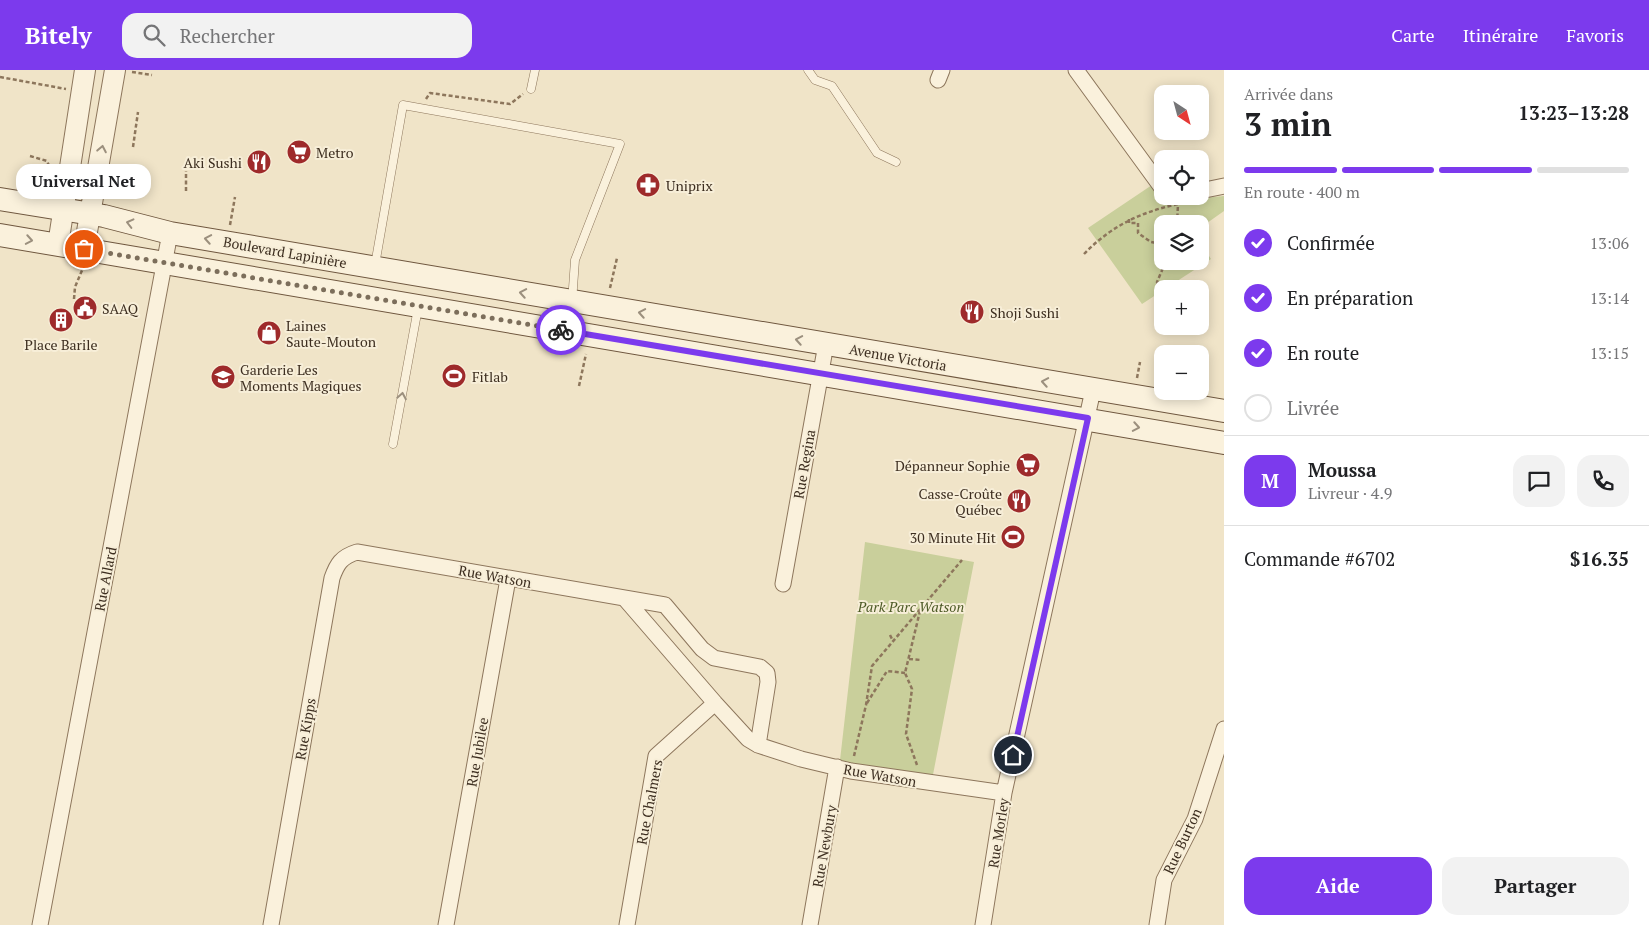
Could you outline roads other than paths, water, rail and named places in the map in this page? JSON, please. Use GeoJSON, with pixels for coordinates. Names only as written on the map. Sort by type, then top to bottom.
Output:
{"type":"FeatureCollection","features":[{"type":"Feature","properties":{"kind":"main road","name":"Boulevard Lapinière"},"geometry":{"type":"LineString","coordinates":[[0,199],[91,214],[170,233],[572,301]]}},
{"type":"Feature","properties":{"kind":"main road"},"geometry":{"type":"LineString","coordinates":[[0,235],[58,245],[84,257],[164,263],[580,333]]}},
{"type":"Feature","properties":{"kind":"main road","name":"Avenue Victoria"},"geometry":{"type":"LineString","coordinates":[[572,301],[1224,411]]}},
{"type":"Feature","properties":{"kind":"main road","name":"Avenue Victoria"},"geometry":{"type":"LineString","coordinates":[[580,333],[1088,418],[1224,443]]}},
{"type":"Feature","properties":{"kind":"street"},"geometry":{"type":"LineString","coordinates":[[58,245],[85,70]]}},
{"type":"Feature","properties":{"kind":"street"},"geometry":{"type":"LineString","coordinates":[[84,257],[121,70]]}},
{"type":"Feature","properties":{"kind":"street"},"geometry":{"type":"LineString","coordinates":[[1076,70],[1154,177]]}},
{"type":"Feature","properties":{"kind":"street"},"geometry":{"type":"LineString","coordinates":[[1209,189],[1224,186]]}},
{"type":"Feature","properties":{"kind":"street","name":"Rue Allard"},"geometry":{"type":"LineString","coordinates":[[40,925],[170,233]]}},
{"type":"Feature","properties":{"kind":"street","name":"Rue Regina"},"geometry":{"type":"LineString","coordinates":[[783,584],[826,344]]}},
{"type":"Feature","properties":{"kind":"street","name":"Rue Morley"},"geometry":{"type":"LineString","coordinates":[[983,925],[1004,794],[1093,390]]}},
{"type":"Feature","properties":{"kind":"street","name":"Rue Kipps"},"geometry":{"type":"LineString","coordinates":[[271,925],[332,578],[337,564],[347,555],[356,552],[364,554]]}},
{"type":"Feature","properties":{"kind":"street","name":"Rue Watson"},"geometry":{"type":"LineString","coordinates":[[364,554],[626,600],[665,605],[702,649],[714,658],[760,667],[767,673],[768,682],[758,745]]}},
{"type":"Feature","properties":{"kind":"street","name":"Rue Jubilee"},"geometry":{"type":"LineString","coordinates":[[446,925],[508,579]]}},
{"type":"Feature","properties":{"kind":"street","name":"Rue Watson"},"geometry":{"type":"LineString","coordinates":[[626,600],[715,703],[748,739],[758,745],[837,767],[1004,794]]}},
{"type":"Feature","properties":{"kind":"street","name":"Rue Chalmers"},"geometry":{"type":"LineString","coordinates":[[627,925],[656,756],[715,703]]}},
{"type":"Feature","properties":{"kind":"street","name":"Rue Burton"},"geometry":{"type":"LineString","coordinates":[[1157,925],[1164,880],[1195,819],[1224,729]]}},
{"type":"Feature","properties":{"kind":"street","name":"Rue Newbury"},"geometry":{"type":"LineString","coordinates":[[810,925],[837,767]]}},
{"type":"Feature","properties":{"kind":"lane"},"geometry":{"type":"LineString","coordinates":[[531,89],[535,70]]}},
{"type":"Feature","properties":{"kind":"lane"},"geometry":{"type":"LineString","coordinates":[[808,70],[814,80],[832,86],[877,153],[896,162]]}},
{"type":"Feature","properties":{"kind":"lane"},"geometry":{"type":"LineString","coordinates":[[374,268],[403,105],[620,144],[575,260],[572,301],[580,333]]}},
{"type":"Feature","properties":{"kind":"lane"},"geometry":{"type":"LineString","coordinates":[[393,444],[419,306]]}},
{"type":"Feature","properties":{"kind":"place","name":"Metro"},"geometry":{"type":"Point","coordinates":[299,152]}},
{"type":"Feature","properties":{"kind":"place","name":"Aki Sushi"},"geometry":{"type":"Point","coordinates":[259,162]}},
{"type":"Feature","properties":{"kind":"place","name":"Uniprix"},"geometry":{"type":"Point","coordinates":[648,185]}},
{"type":"Feature","properties":{"kind":"place","name":"Universal Net"},"geometry":{"type":"Point","coordinates":[84,249]}},
{"type":"Feature","properties":{"kind":"place","name":"SAAQ"},"geometry":{"type":"Point","coordinates":[85,308]}},
{"type":"Feature","properties":{"kind":"place","name":"Shoji Sushi"},"geometry":{"type":"Point","coordinates":[972,312]}},
{"type":"Feature","properties":{"kind":"place","name":"Place Barile"},"geometry":{"type":"Point","coordinates":[61,320]}},
{"type":"Feature","properties":{"kind":"place","name":"Laines Saute-Mouton"},"geometry":{"type":"Point","coordinates":[269,333]}},
{"type":"Feature","properties":{"kind":"place","name":"Fitlab"},"geometry":{"type":"Point","coordinates":[454,376]}},
{"type":"Feature","properties":{"kind":"place","name":"Garderie Les Moments Magiques"},"geometry":{"type":"Point","coordinates":[223,377]}},
{"type":"Feature","properties":{"kind":"place","name":"Dépanneur Sophie"},"geometry":{"type":"Point","coordinates":[1028,465]}},
{"type":"Feature","properties":{"kind":"place","name":"Casse-Croûte Québec"},"geometry":{"type":"Point","coordinates":[1019,501]}},
{"type":"Feature","properties":{"kind":"place","name":"30 Minute Hit"},"geometry":{"type":"Point","coordinates":[1013,537]}},
{"type":"Feature","properties":{"kind":"park label","name":"Park Parc Watson"},"geometry":{"type":"Point","coordinates":[911,606]}}]}
